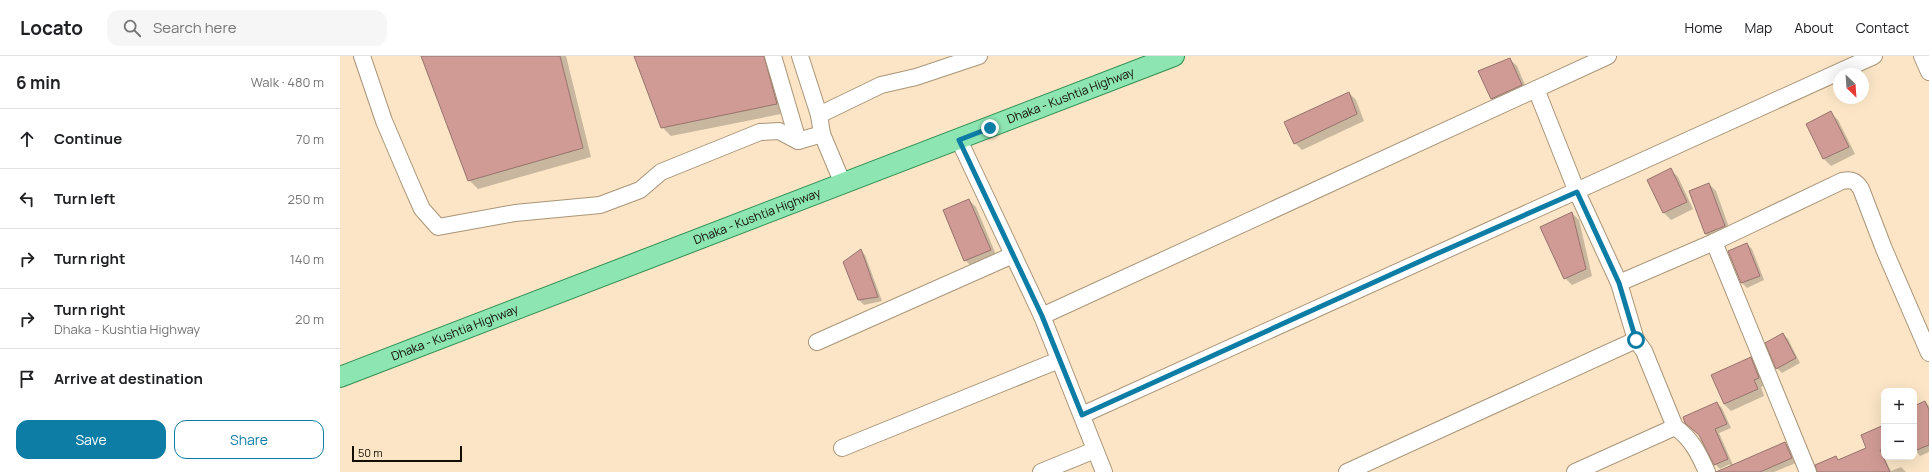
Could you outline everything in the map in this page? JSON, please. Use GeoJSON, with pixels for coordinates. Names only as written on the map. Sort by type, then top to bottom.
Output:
{"type":"FeatureCollection","features":[{"type":"Feature","properties":{"kind":"main road","name":"Dhaka - Kushtia Highway"},"geometry":{"type":"LineString","coordinates":[[340,377],[1174,56]]}},
{"type":"Feature","properties":{"kind":"street"},"geometry":{"type":"LineString","coordinates":[[362,56],[384,120],[410,182],[422,208],[438,227],[515,213],[600,205],[640,190],[661,172],[760,132],[779,131],[798,141],[822,134]]}},
{"type":"Feature","properties":{"kind":"street"},"geometry":{"type":"LineString","coordinates":[[773,56],[798,141]]}},
{"type":"Feature","properties":{"kind":"street"},"geometry":{"type":"LineString","coordinates":[[800,56],[819,115],[822,134],[843,184]]}},
{"type":"Feature","properties":{"kind":"street"},"geometry":{"type":"LineString","coordinates":[[819,115],[880,85],[916,77],[979,56]]}},
{"type":"Feature","properties":{"kind":"street"},"geometry":{"type":"LineString","coordinates":[[1042,316],[1608,56]]}},
{"type":"Feature","properties":{"kind":"street"},"geometry":{"type":"LineString","coordinates":[[1082,415],[1434,255],[1577,192],[1874,56]]}},
{"type":"Feature","properties":{"kind":"street"},"geometry":{"type":"LineString","coordinates":[[1922,56],[1929,72]]}},
{"type":"Feature","properties":{"kind":"street"},"geometry":{"type":"LineString","coordinates":[[1536,89],[1577,192],[1619,283],[1636,340],[1644,351],[1675,427],[1696,447],[1707,472]]}},
{"type":"Feature","properties":{"kind":"street"},"geometry":{"type":"LineString","coordinates":[[959,140],[994,210],[1013,256],[1042,316],[1104,472]]}},
{"type":"Feature","properties":{"kind":"street"},"geometry":{"type":"LineString","coordinates":[[1619,283],[1714,242],[1842,181],[1850,180],[1856,182],[1861,189],[1884,249],[1929,353]]}},
{"type":"Feature","properties":{"kind":"street"},"geometry":{"type":"LineString","coordinates":[[1714,242],[1808,472]]}},
{"type":"Feature","properties":{"kind":"street"},"geometry":{"type":"LineString","coordinates":[[817,342],[1013,256]]}},
{"type":"Feature","properties":{"kind":"street"},"geometry":{"type":"LineString","coordinates":[[1347,472],[1636,340]]}},
{"type":"Feature","properties":{"kind":"street"},"geometry":{"type":"LineString","coordinates":[[842,448],[1060,360]]}},
{"type":"Feature","properties":{"kind":"street"},"geometry":{"type":"LineString","coordinates":[[1575,472],[1675,427]]}},
{"type":"Feature","properties":{"kind":"street"},"geometry":{"type":"LineString","coordinates":[[1041,472],[1096,450]]}},
{"type":"Feature","properties":{"kind":"building"},"geometry":{"type":"Polygon","coordinates":[[[421,56],[560,56],[583,148],[468,181],[421,56]]]}},
{"type":"Feature","properties":{"kind":"building"},"geometry":{"type":"Polygon","coordinates":[[[634,56],[764,56],[777,104],[661,128],[634,56]]]}},
{"type":"Feature","properties":{"kind":"building"},"geometry":{"type":"Polygon","coordinates":[[[1510,58],[1522,85],[1491,99],[1478,71],[1510,58]]]}},
{"type":"Feature","properties":{"kind":"building"},"geometry":{"type":"Polygon","coordinates":[[[1349,92],[1357,114],[1294,144],[1284,122],[1349,92]]]}},
{"type":"Feature","properties":{"kind":"building"},"geometry":{"type":"Polygon","coordinates":[[[1831,111],[1849,147],[1823,159],[1806,124],[1831,111]]]}},
{"type":"Feature","properties":{"kind":"building"},"geometry":{"type":"Polygon","coordinates":[[[1671,168],[1687,202],[1663,213],[1647,180],[1671,168]]]}},
{"type":"Feature","properties":{"kind":"building"},"geometry":{"type":"Polygon","coordinates":[[[1709,183],[1725,226],[1705,234],[1689,191],[1709,183]]]}},
{"type":"Feature","properties":{"kind":"building"},"geometry":{"type":"Polygon","coordinates":[[[969,199],[991,250],[964,261],[943,210],[969,199]]]}},
{"type":"Feature","properties":{"kind":"building"},"geometry":{"type":"Polygon","coordinates":[[[1572,212],[1586,269],[1564,279],[1540,227],[1572,212]]]}},
{"type":"Feature","properties":{"kind":"building"},"geometry":{"type":"Polygon","coordinates":[[[1747,243],[1760,276],[1741,283],[1728,251],[1747,243]]]}},
{"type":"Feature","properties":{"kind":"building"},"geometry":{"type":"Polygon","coordinates":[[[861,249],[878,297],[858,300],[843,262],[861,249]]]}},
{"type":"Feature","properties":{"kind":"building"},"geometry":{"type":"Polygon","coordinates":[[[1783,333],[1796,358],[1776,369],[1765,343],[1783,333]]]}},
{"type":"Feature","properties":{"kind":"building"},"geometry":{"type":"Polygon","coordinates":[[[1751,357],[1759,378],[1754,380],[1758,389],[1724,404],[1711,375],[1751,357]]]}},
{"type":"Feature","properties":{"kind":"building"},"geometry":{"type":"Polygon","coordinates":[[[1925,401],[1929,410],[1929,445],[1917,450],[1917,424],[1917,405],[1925,401]]]}},
{"type":"Feature","properties":{"kind":"building"},"geometry":{"type":"Polygon","coordinates":[[[1717,402],[1727,424],[1715,429],[1728,459],[1714,465],[1699,435],[1685,423],[1683,417],[1717,402]]]}},
{"type":"Feature","properties":{"kind":"building"},"geometry":{"type":"Polygon","coordinates":[[[1881,426],[1881,460],[1885,460],[1890,472],[1817,472],[1815,465],[1836,456],[1838,460],[1866,448],[1861,435],[1881,426]]]}},
{"type":"Feature","properties":{"kind":"building"},"geometry":{"type":"Polygon","coordinates":[[[1785,442],[1792,458],[1760,472],[1716,472],[1785,442]]]}},
{"type":"Feature","properties":{"kind":"route"},"geometry":{"type":"LineString","coordinates":[[990,128],[959,140],[981,188],[994,210],[1013,256],[1042,316],[1082,415],[1369,286],[1434,255],[1577,192],[1619,283],[1636,340]]}}]}
